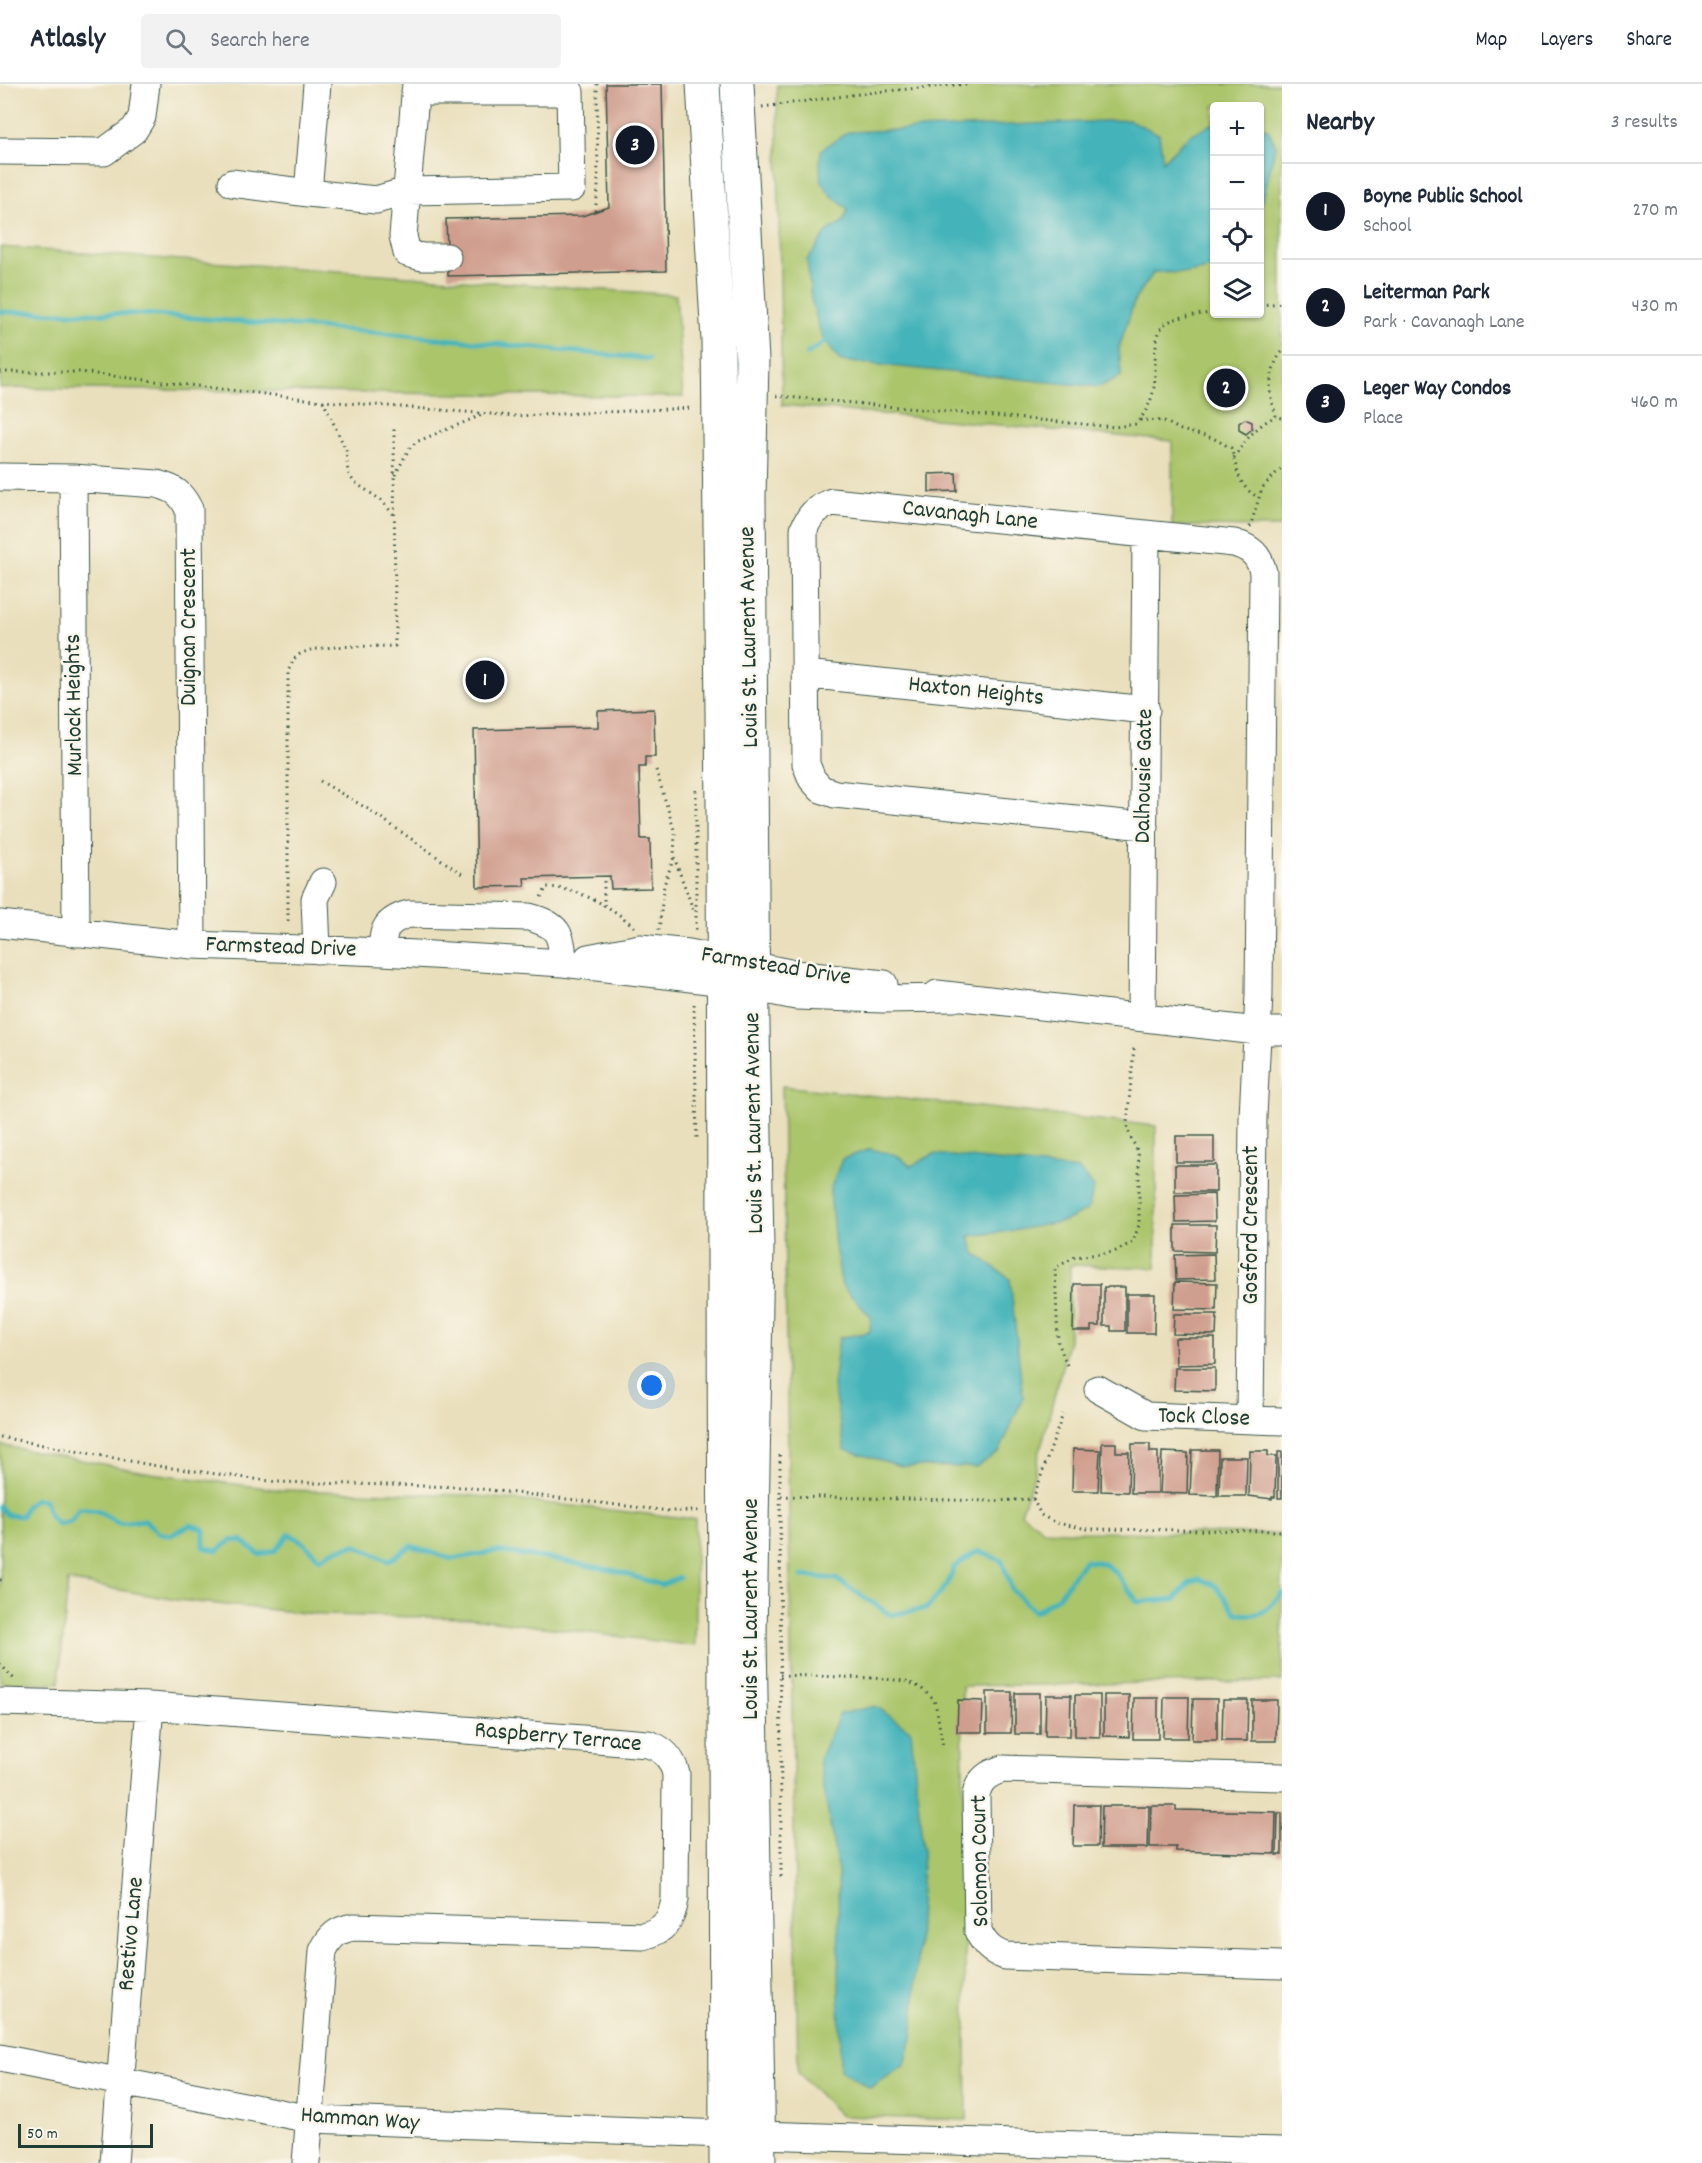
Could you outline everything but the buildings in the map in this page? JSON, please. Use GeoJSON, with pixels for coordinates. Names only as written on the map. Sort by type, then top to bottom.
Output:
{"type":"FeatureCollection","features":[{"type":"Feature","properties":{"kind":"main road","name":"Louis St. Laurent Avenue"},"geometry":{"type":"LineString","coordinates":[[704,84],[718,340],[739,974],[757,1247],[750,1636],[759,2149]]}},
{"type":"Feature","properties":{"kind":"main road","name":"Louis St. Laurent Avenue"},"geometry":{"type":"LineString","coordinates":[[725,2149],[739,974],[752,360],[747,96]]}},
{"type":"Feature","properties":{"kind":"street"},"geometry":{"type":"LineString","coordinates":[[0,151],[104,152],[134,130],[142,117],[146,84]]}},
{"type":"Feature","properties":{"kind":"street"},"geometry":{"type":"LineString","coordinates":[[308,193],[317,84]]}},
{"type":"Feature","properties":{"kind":"street"},"geometry":{"type":"LineString","coordinates":[[232,183],[376,200],[407,191],[572,188],[570,92],[416,88],[407,191],[403,236],[407,252],[423,257],[447,257]]}},
{"type":"Feature","properties":{"kind":"street","name":"Duignan Crescent"},"geometry":{"type":"LineString","coordinates":[[0,477],[73,478],[157,484],[181,495],[189,509],[192,945]]}},
{"type":"Feature","properties":{"kind":"street","name":"Murlock Heights"},"geometry":{"type":"LineString","coordinates":[[73,478],[76,933]]}},
{"type":"Feature","properties":{"kind":"street","name":"Cavanagh Lane"},"geometry":{"type":"LineString","coordinates":[[1144,826],[835,794],[821,789],[812,779],[806,764],[804,530],[809,518],[818,508],[832,502],[1234,543],[1247,547],[1256,554],[1261,561],[1263,573],[1270,1031]]}},
{"type":"Feature","properties":{"kind":"street","name":"Dalhousie Gate"},"geometry":{"type":"LineString","coordinates":[[1142,1017],[1146,535]]}},
{"type":"Feature","properties":{"kind":"street","name":"Haxton Heights"},"geometry":{"type":"LineString","coordinates":[[806,674],[1146,710]]}},
{"type":"Feature","properties":{"kind":"street"},"geometry":{"type":"LineString","coordinates":[[316,950],[315,899],[323,882]]}},
{"type":"Feature","properties":{"kind":"street"},"geometry":{"type":"LineString","coordinates":[[383,952],[382,936],[387,926],[393,920],[409,914],[529,917],[546,922],[560,935],[563,963]]}},
{"type":"Feature","properties":{"kind":"street","name":"Farmstead Drive"},"geometry":{"type":"LineString","coordinates":[[0,924],[192,945],[383,952],[739,974]]}},
{"type":"Feature","properties":{"kind":"street","name":"Farmstead Drive"},"geometry":{"type":"LineString","coordinates":[[563,963],[640,948],[689,952],[796,996],[883,999],[954,998],[1270,1031]]}},
{"type":"Feature","properties":{"kind":"street","name":"Gosford Crescent"},"geometry":{"type":"LineString","coordinates":[[1250,1420],[1253,1117],[1270,1031]]}},
{"type":"Feature","properties":{"kind":"street","name":"Tock Close"},"geometry":{"type":"LineString","coordinates":[[1098,1389],[1146,1416],[1282,1421]]}},
{"type":"Feature","properties":{"kind":"street","name":"Raspberry Terrace"},"geometry":{"type":"LineString","coordinates":[[9,1693],[648,1744],[659,1748],[674,1764],[676,1774],[675,1899],[673,1913],[666,1925],[656,1933],[643,1936],[353,1927],[341,1929],[333,1935],[323,1951],[310,2119]]}},
{"type":"Feature","properties":{"kind":"street","name":"Restivo Lane"},"geometry":{"type":"LineString","coordinates":[[114,2163],[150,1706]]}},
{"type":"Feature","properties":{"kind":"street","name":"Solomon Court"},"geometry":{"type":"LineString","coordinates":[[1282,1777],[1003,1768],[991,1772],[982,1779],[976,1795],[978,1931],[984,1944],[994,1952],[1005,1956],[1282,1965]]}},
{"type":"Feature","properties":{"kind":"street","name":"Hamman Way"},"geometry":{"type":"LineString","coordinates":[[0,2058],[310,2119],[725,2149]]}},
{"type":"Feature","properties":{"kind":"street"},"geometry":{"type":"LineString","coordinates":[[306,2163],[310,2119]]}},
{"type":"Feature","properties":{"kind":"street"},"geometry":{"type":"LineString","coordinates":[[759,2149],[1023,2153],[1282,2151]]}},
{"type":"Feature","properties":{"kind":"path"},"geometry":{"type":"LineString","coordinates":[[595,211],[598,192],[597,84]]}},
{"type":"Feature","properties":{"kind":"path"},"geometry":{"type":"LineString","coordinates":[[747,96],[874,92],[968,84]]}},
{"type":"Feature","properties":{"kind":"path"},"geometry":{"type":"LineString","coordinates":[[1264,305],[1282,303]]}},
{"type":"Feature","properties":{"kind":"path"},"geometry":{"type":"LineString","coordinates":[[773,396],[1115,427],[1136,424],[1145,413],[1154,388],[1157,335],[1165,324],[1188,316],[1210,314]]}},
{"type":"Feature","properties":{"kind":"path"},"geometry":{"type":"LineString","coordinates":[[1276,416],[1270,395],[1278,356],[1282,352]]}},
{"type":"Feature","properties":{"kind":"path"},"geometry":{"type":"LineString","coordinates":[[0,372],[79,372],[323,400],[516,416],[695,408]]}},
{"type":"Feature","properties":{"kind":"path"},"geometry":{"type":"LineString","coordinates":[[323,400],[346,450],[348,472],[354,482],[381,500],[394,516]]}},
{"type":"Feature","properties":{"kind":"path"},"geometry":{"type":"LineString","coordinates":[[394,476],[409,449],[416,442],[484,414]]}},
{"type":"Feature","properties":{"kind":"path"},"geometry":{"type":"LineString","coordinates":[[1234,458],[1251,433],[1276,416],[1282,418]]}},
{"type":"Feature","properties":{"kind":"path"},"geometry":{"type":"LineString","coordinates":[[1140,420],[1164,421],[1181,430],[1213,438],[1231,448],[1240,481],[1248,492],[1258,498]]}},
{"type":"Feature","properties":{"kind":"path"},"geometry":{"type":"LineString","coordinates":[[288,921],[288,671],[295,657],[317,648],[395,646],[394,428]]}},
{"type":"Feature","properties":{"kind":"path"},"geometry":{"type":"LineString","coordinates":[[1250,528],[1262,488],[1282,466]]}},
{"type":"Feature","properties":{"kind":"path"},"geometry":{"type":"LineString","coordinates":[[657,770],[675,833],[674,857],[664,885],[657,950]]}},
{"type":"Feature","properties":{"kind":"path"},"geometry":{"type":"LineString","coordinates":[[320,781],[376,814],[462,874]]}},
{"type":"Feature","properties":{"kind":"path"},"geometry":{"type":"LineString","coordinates":[[696,787],[696,934]]}},
{"type":"Feature","properties":{"kind":"path"},"geometry":{"type":"LineString","coordinates":[[674,857],[696,917]]}},
{"type":"Feature","properties":{"kind":"path"},"geometry":{"type":"LineString","coordinates":[[604,881],[604,906]]}},
{"type":"Feature","properties":{"kind":"path"},"geometry":{"type":"LineString","coordinates":[[529,917],[548,887],[562,888],[624,917],[657,950]]}},
{"type":"Feature","properties":{"kind":"path"},"geometry":{"type":"LineString","coordinates":[[1067,1365],[1058,1342],[1055,1268],[1075,1257],[1114,1252],[1124,1247],[1133,1242],[1139,1225],[1138,1152],[1127,1122],[1134,1048]]}},
{"type":"Feature","properties":{"kind":"path"},"geometry":{"type":"LineString","coordinates":[[1063,1414],[1033,1499],[1041,1515],[1056,1523],[1088,1529],[1282,1531]]}},
{"type":"Feature","properties":{"kind":"path"},"geometry":{"type":"LineString","coordinates":[[0,1437],[158,1466],[277,1482],[464,1487],[669,1511],[702,1511]]}},
{"type":"Feature","properties":{"kind":"path"},"geometry":{"type":"LineString","coordinates":[[780,1450],[782,1496],[781,1879]]}},
{"type":"Feature","properties":{"kind":"path"},"geometry":{"type":"LineString","coordinates":[[782,1496],[1033,1499]]}},
{"type":"Feature","properties":{"kind":"path"},"geometry":{"type":"LineString","coordinates":[[0,1664],[9,1693]]}},
{"type":"Feature","properties":{"kind":"path"},"geometry":{"type":"LineString","coordinates":[[780,1675],[906,1681],[921,1689],[934,1700],[938,1711],[943,1748]]}},
{"type":"Feature","properties":{"kind":"green space"},"geometry":{"type":"Polygon","coordinates":[[[1282,84],[1282,527],[1172,526],[1172,441],[782,405],[777,85],[1282,84]],[[1210,102],[1210,125],[1190,135],[1162,161],[1129,120],[1082,123],[832,197],[849,208],[843,222],[828,231],[811,299],[822,337],[840,360],[1099,386],[1121,376],[1119,348],[1135,299],[1154,272],[1187,273],[1210,269],[1210,318],[1264,318],[1264,195],[1276,146],[1268,130],[1264,128],[1264,102],[1210,102]]]}},
{"type":"Feature","properties":{"kind":"green space"},"geometry":{"type":"Polygon","coordinates":[[[0,247],[676,295],[683,397],[0,388],[0,247]]]}},
{"type":"Feature","properties":{"kind":"green space"},"geometry":{"type":"Polygon","coordinates":[[[782,1086],[1156,1126],[1156,1268],[1070,1265],[1069,1340],[1033,1478],[1021,1513],[1044,1530],[1282,1534],[1282,1681],[962,1686],[967,2120],[841,2116],[798,2073],[782,1086]]]}},
{"type":"Feature","properties":{"kind":"green space"},"geometry":{"type":"Polygon","coordinates":[[[0,1445],[151,1473],[281,1490],[466,1495],[695,1519],[695,1646],[472,1618],[323,1615],[177,1600],[68,1581],[59,1683],[0,1682],[0,1445]]]}},
{"type":"Feature","properties":{"kind":"water"},"geometry":{"type":"Polygon","coordinates":[[[1129,120],[1159,134],[1163,161],[1190,135],[1210,125],[1210,269],[1187,273],[1154,272],[1135,299],[1119,348],[1121,376],[1099,387],[840,361],[822,337],[811,299],[807,260],[828,231],[843,222],[848,209],[827,190],[820,170],[821,150],[848,132],[1129,120]]]}},
{"type":"Feature","properties":{"kind":"water"},"geometry":{"type":"Polygon","coordinates":[[[1264,128],[1268,130],[1276,146],[1264,195],[1264,128]]]}},
{"type":"Feature","properties":{"kind":"water"},"geometry":{"type":"Polygon","coordinates":[[[870,1149],[896,1155],[911,1166],[934,1154],[1079,1170],[1094,1187],[1088,1210],[1065,1221],[969,1236],[975,1253],[1010,1279],[1023,1397],[1000,1451],[976,1467],[901,1466],[845,1450],[833,1386],[839,1338],[870,1332],[871,1317],[842,1286],[835,1247],[830,1190],[842,1159],[870,1149]]]}},
{"type":"Feature","properties":{"kind":"water"},"geometry":{"type":"Polygon","coordinates":[[[876,1706],[911,1731],[923,1850],[913,2034],[905,2065],[870,2088],[840,2070],[838,1872],[819,1759],[840,1714],[876,1706]]]}},
{"type":"Feature","properties":{"kind":"waterway"},"geometry":{"type":"LineString","coordinates":[[0,312],[144,314],[395,334],[649,359]]}},
{"type":"Feature","properties":{"kind":"waterway"},"geometry":{"type":"LineString","coordinates":[[807,354],[830,338]]}},
{"type":"Feature","properties":{"kind":"waterway"},"geometry":{"type":"LineString","coordinates":[[0,1507],[7,1515],[22,1516],[26,1506],[35,1499],[45,1500],[50,1517],[58,1524],[71,1521],[79,1509],[97,1511],[119,1523],[145,1520],[158,1533],[171,1535],[190,1525],[204,1529],[204,1547],[217,1551],[230,1541],[241,1540],[260,1555],[276,1550],[289,1534],[303,1542],[320,1559],[332,1551],[355,1545],[388,1561],[411,1546],[452,1559],[497,1551],[558,1560],[616,1571],[661,1585],[679,1578]]}},
{"type":"Feature","properties":{"kind":"waterway"},"geometry":{"type":"LineString","coordinates":[[802,1576],[836,1579],[891,1615],[927,1608],[947,1585],[954,1567],[978,1551],[1002,1561],[1012,1590],[1035,1612],[1058,1597],[1084,1561],[1103,1563],[1115,1572],[1138,1602],[1175,1599],[1188,1584],[1199,1579],[1216,1586],[1236,1613],[1251,1615],[1267,1609],[1282,1593]]}},
{"type":"Feature","properties":{"kind":"place","name":"Leger Way Condos"},"geometry":{"type":"Point","coordinates":[635,145]}},
{"type":"Feature","properties":{"kind":"place","name":"Leiterman Park"},"geometry":{"type":"Point","coordinates":[1226,388]}},
{"type":"Feature","properties":{"kind":"place","name":"Boyne Public School"},"geometry":{"type":"Point","coordinates":[485,680]}}]}
